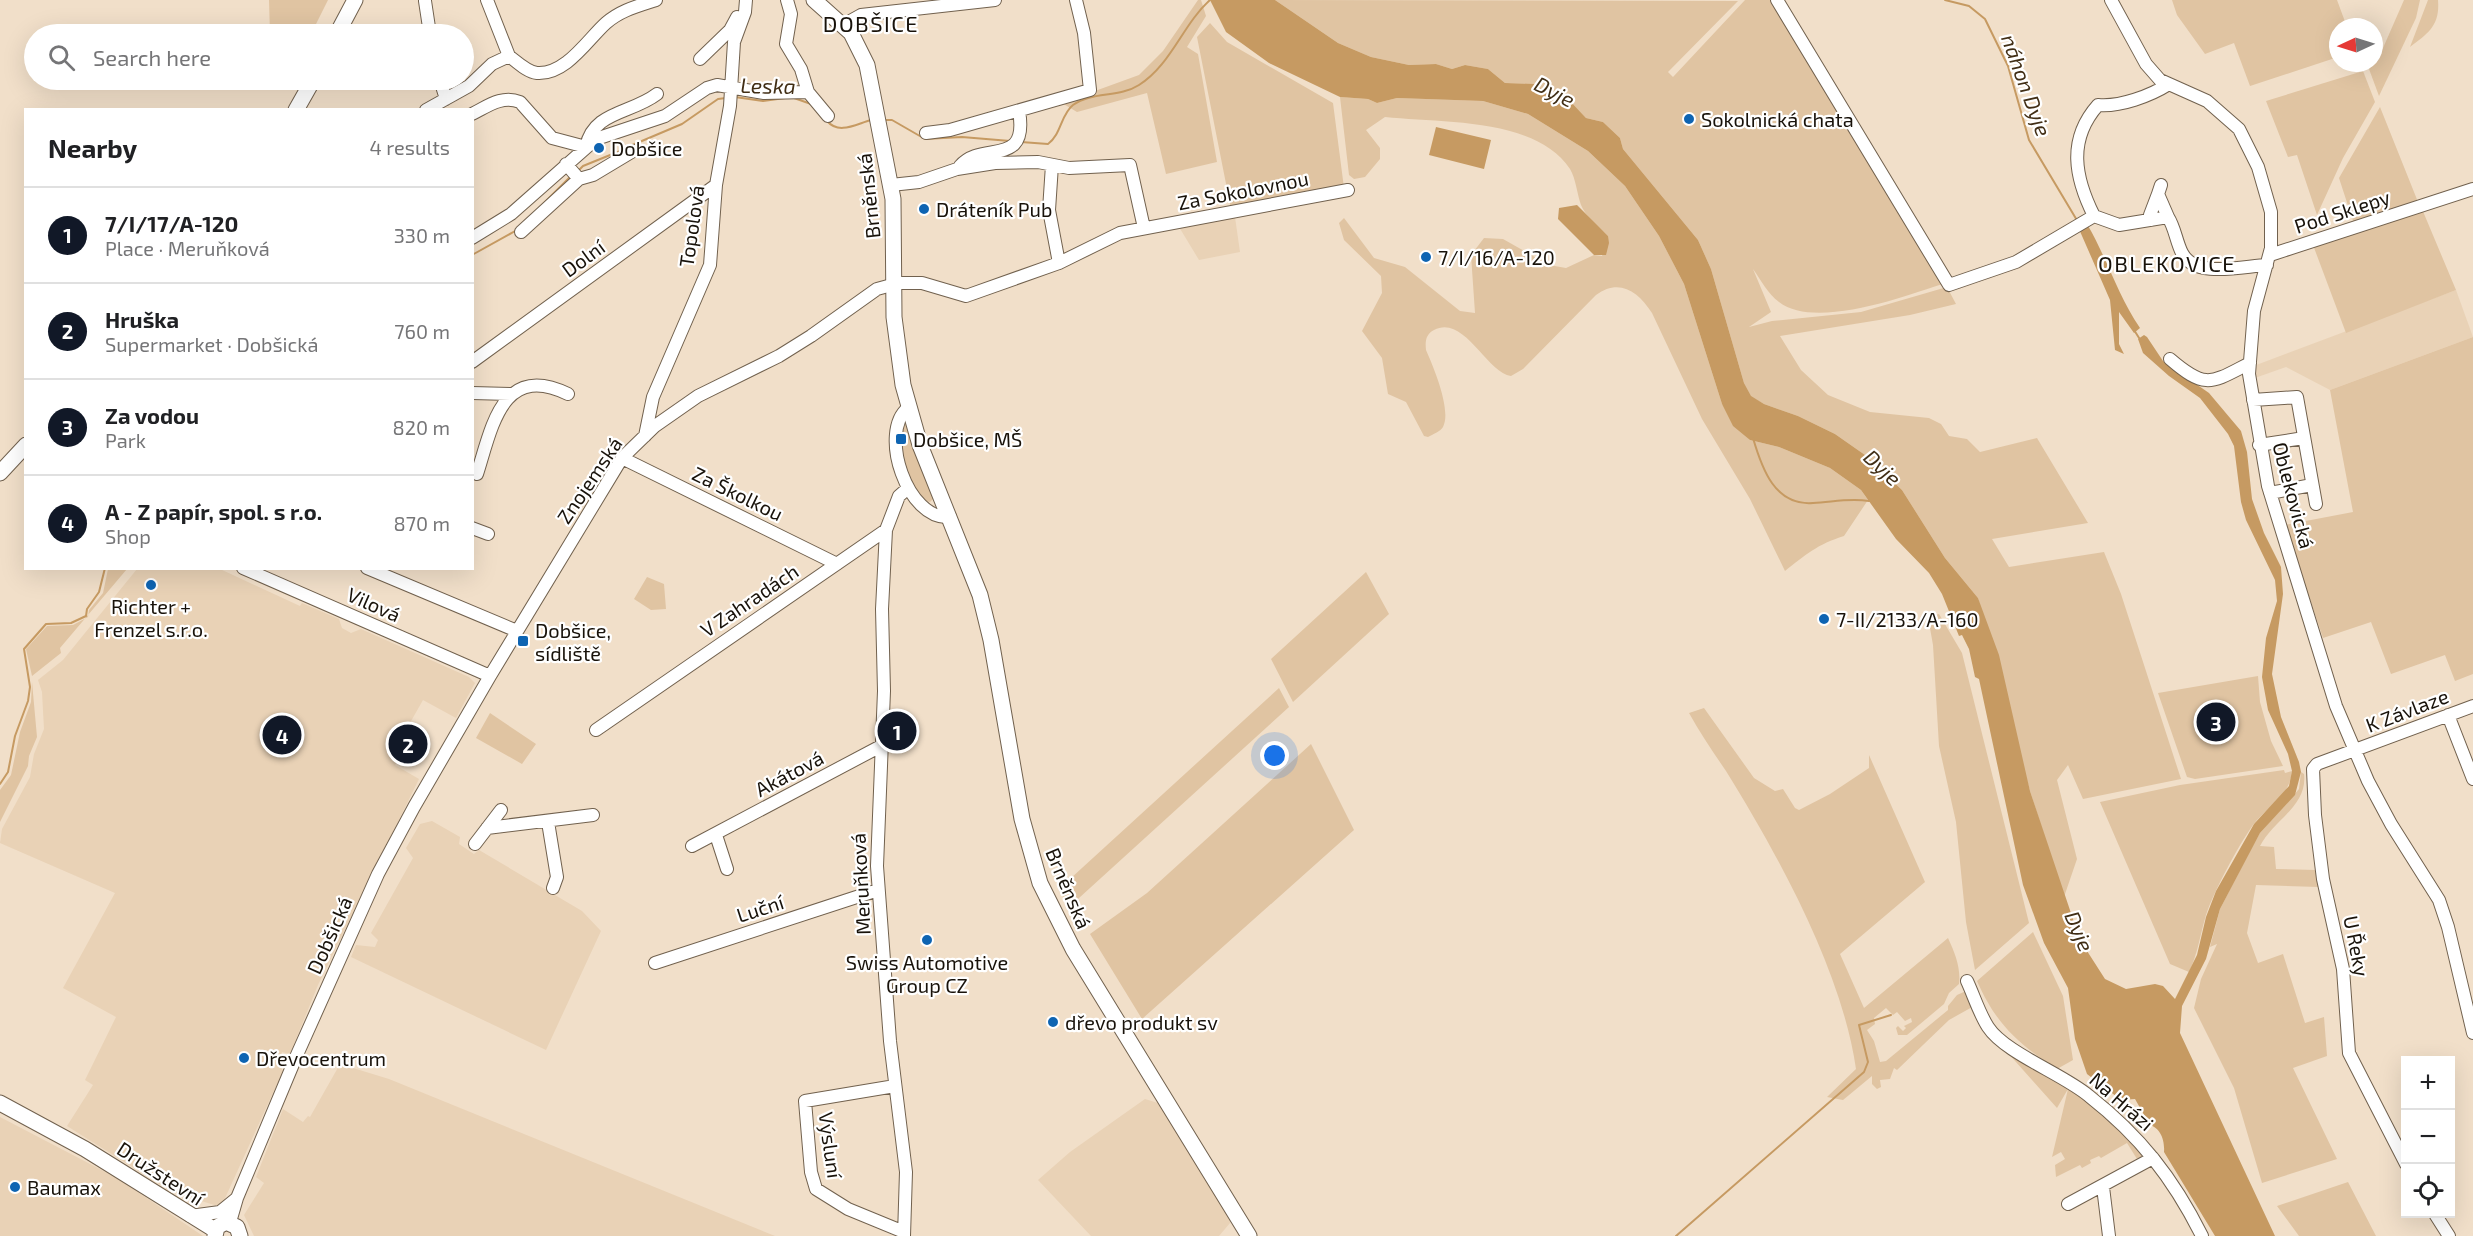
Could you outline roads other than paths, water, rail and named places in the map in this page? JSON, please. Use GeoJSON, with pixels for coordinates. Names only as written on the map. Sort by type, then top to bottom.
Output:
{"type":"FeatureCollection","features":[{"type":"Feature","properties":{"kind":"main road"},"geometry":{"type":"LineString","coordinates":[[342,24],[355,0]]}},
{"type":"Feature","properties":{"kind":"main road","name":"Brněnská"},"geometry":{"type":"LineString","coordinates":[[814,0],[854,37],[866,59],[891,184],[897,352],[908,408],[923,454],[950,517],[983,607],[1022,819],[1047,900],[1073,949],[1248,1236]]}},
{"type":"Feature","properties":{"kind":"main road"},"geometry":{"type":"LineString","coordinates":[[297,108],[307,90]]}},
{"type":"Feature","properties":{"kind":"main road"},"geometry":{"type":"LineString","coordinates":[[0,473],[24,447]]}},
{"type":"Feature","properties":{"kind":"main road","name":"Družstevní"},"geometry":{"type":"LineString","coordinates":[[0,1102],[85,1149],[215,1233]]}},
{"type":"Feature","properties":{"kind":"main road"},"geometry":{"type":"LineString","coordinates":[[215,1233],[223,1223],[230,1222],[237,1227],[240,1236]]}},
{"type":"Feature","properties":{"kind":"street"},"geometry":{"type":"LineString","coordinates":[[487,0],[509,56],[531,71],[543,72],[578,54],[606,23],[621,12],[656,0]]}},
{"type":"Feature","properties":{"kind":"street"},"geometry":{"type":"LineString","coordinates":[[787,0],[791,14],[786,44],[801,69],[808,92],[828,116]]}},
{"type":"Feature","properties":{"kind":"street"},"geometry":{"type":"LineString","coordinates":[[843,25],[861,15],[995,0]]}},
{"type":"Feature","properties":{"kind":"street"},"geometry":{"type":"LineString","coordinates":[[926,133],[950,130],[1090,90],[1084,33],[1076,0]]}},
{"type":"Feature","properties":{"kind":"street"},"geometry":{"type":"LineString","coordinates":[[1777,0],[1949,285],[2003,268],[2086,222],[2119,225],[2168,217]]}},
{"type":"Feature","properties":{"kind":"street","name":"Oblekovická"},"geometry":{"type":"LineString","coordinates":[[2111,0],[2146,64],[2160,80],[2207,101],[2239,129],[2258,167],[2271,212],[2268,260],[2254,311],[2250,363],[2259,445],[2270,493],[2336,706],[2391,824],[2439,900],[2448,927],[2473,1033]]}},
{"type":"Feature","properties":{"kind":"street"},"geometry":{"type":"LineString","coordinates":[[425,1],[428,24]]}},
{"type":"Feature","properties":{"kind":"street"},"geometry":{"type":"LineString","coordinates":[[700,58],[730,30],[746,4]]}},
{"type":"Feature","properties":{"kind":"street","name":"Topolová"},"geometry":{"type":"LineString","coordinates":[[645,436],[653,397],[710,265],[716,185],[734,42],[746,4]]}},
{"type":"Feature","properties":{"kind":"street"},"geometry":{"type":"LineString","coordinates":[[474,81],[492,64],[509,56]]}},
{"type":"Feature","properties":{"kind":"street"},"geometry":{"type":"LineString","coordinates":[[2086,222],[2076,167],[2077,151],[2090,115],[2098,105],[2110,106],[2141,97],[2169,84]]}},
{"type":"Feature","properties":{"kind":"street"},"geometry":{"type":"LineString","coordinates":[[586,147],[596,139],[665,116],[707,88],[717,85],[729,94],[808,92]]}},
{"type":"Feature","properties":{"kind":"street"},"geometry":{"type":"LineString","coordinates":[[443,90],[446,99]]}},
{"type":"Feature","properties":{"kind":"street"},"geometry":{"type":"LineString","coordinates":[[430,108],[462,90]]}},
{"type":"Feature","properties":{"kind":"street"},"geometry":{"type":"LineString","coordinates":[[521,232],[573,172],[586,147],[588,133],[606,117],[644,104],[657,94]]}},
{"type":"Feature","properties":{"kind":"street"},"geometry":{"type":"LineString","coordinates":[[474,113],[493,102],[513,99],[520,102],[552,138],[586,147]]}},
{"type":"Feature","properties":{"kind":"street"},"geometry":{"type":"LineString","coordinates":[[957,169],[965,160],[1004,150],[1017,141],[1022,128],[1019,111]]}},
{"type":"Feature","properties":{"kind":"street"},"geometry":{"type":"LineString","coordinates":[[474,237],[573,172],[592,175],[633,151]]}},
{"type":"Feature","properties":{"kind":"street"},"geometry":{"type":"LineString","coordinates":[[891,184],[923,181],[957,169],[995,163],[1036,162],[1069,168],[1130,165],[1144,228]]}},
{"type":"Feature","properties":{"kind":"street"},"geometry":{"type":"LineString","coordinates":[[1052,165],[1049,210],[1059,263]]}},
{"type":"Feature","properties":{"kind":"street","name":"Dolní"},"geometry":{"type":"LineString","coordinates":[[474,361],[716,185]]}},
{"type":"Feature","properties":{"kind":"street","name":"Pod Sklepy"},"geometry":{"type":"LineString","coordinates":[[2151,220],[2150,215],[2159,190],[2182,255],[2195,266],[2208,268],[2268,260],[2473,189]]}},
{"type":"Feature","properties":{"kind":"street","name":"Za Sokolovnou"},"geometry":{"type":"LineString","coordinates":[[893,285],[926,283],[966,296],[1059,263],[1120,233],[1348,190]]}},
{"type":"Feature","properties":{"kind":"street","name":"Znojemská"},"geometry":{"type":"LineString","coordinates":[[490,676],[622,458],[645,436],[698,396],[779,356],[811,336],[868,293],[893,285]]}},
{"type":"Feature","properties":{"kind":"street"},"geometry":{"type":"LineString","coordinates":[[2170,359],[2193,377],[2209,381],[2250,363]]}},
{"type":"Feature","properties":{"kind":"street"},"geometry":{"type":"LineString","coordinates":[[474,393],[511,394],[540,385],[551,386],[568,394]]}},
{"type":"Feature","properties":{"kind":"street"},"geometry":{"type":"LineString","coordinates":[[477,474],[498,410],[511,394]]}},
{"type":"Feature","properties":{"kind":"street"},"geometry":{"type":"LineString","coordinates":[[491,395],[498,410]]}},
{"type":"Feature","properties":{"kind":"street"},"geometry":{"type":"LineString","coordinates":[[2253,400],[2297,397],[2316,504]]}},
{"type":"Feature","properties":{"kind":"street"},"geometry":{"type":"LineString","coordinates":[[908,408],[896,425],[899,460],[907,489],[930,512],[950,517]]}},
{"type":"Feature","properties":{"kind":"street"},"geometry":{"type":"LineString","coordinates":[[2259,445],[2304,438]]}},
{"type":"Feature","properties":{"kind":"street","name":"Za Školkou"},"geometry":{"type":"LineString","coordinates":[[622,458],[837,564]]}},
{"type":"Feature","properties":{"kind":"street"},"geometry":{"type":"LineString","coordinates":[[2270,493],[2312,485]]}},
{"type":"Feature","properties":{"kind":"street"},"geometry":{"type":"LineString","coordinates":[[886,530],[899,496],[907,489]]}},
{"type":"Feature","properties":{"kind":"street"},"geometry":{"type":"LineString","coordinates":[[474,529],[488,534]]}},
{"type":"Feature","properties":{"kind":"street","name":"V Zahradách"},"geometry":{"type":"LineString","coordinates":[[596,730],[886,530]]}},
{"type":"Feature","properties":{"kind":"street","name":"Meruňková"},"geometry":{"type":"LineString","coordinates":[[886,530],[882,609],[884,691],[876,832],[878,890],[906,1172],[904,1234]]}},
{"type":"Feature","properties":{"kind":"street","name":"Vilová"},"geometry":{"type":"LineString","coordinates":[[248,570],[490,676]]}},
{"type":"Feature","properties":{"kind":"street","name":"Vilová"},"geometry":{"type":"LineString","coordinates":[[387,572],[517,631]]}},
{"type":"Feature","properties":{"kind":"street","name":"Dobšická"},"geometry":{"type":"LineString","coordinates":[[230,1222],[237,1198],[296,1058],[378,874],[490,676]]}},
{"type":"Feature","properties":{"kind":"street","name":"K Závlaze"},"geometry":{"type":"LineString","coordinates":[[2355,750],[2473,706]]}},
{"type":"Feature","properties":{"kind":"street"},"geometry":{"type":"LineString","coordinates":[[2448,715],[2473,779]]}},
{"type":"Feature","properties":{"kind":"street","name":"Akátová"},"geometry":{"type":"LineString","coordinates":[[693,846],[881,747]]}},
{"type":"Feature","properties":{"kind":"street","name":"U Řeky"},"geometry":{"type":"LineString","coordinates":[[2355,750],[2314,766],[2315,816],[2323,879],[2343,969],[2349,1053],[2401,1154]]}},
{"type":"Feature","properties":{"kind":"street"},"geometry":{"type":"LineString","coordinates":[[475,844],[501,810]]}},
{"type":"Feature","properties":{"kind":"street"},"geometry":{"type":"LineString","coordinates":[[487,828],[593,815]]}},
{"type":"Feature","properties":{"kind":"street"},"geometry":{"type":"LineString","coordinates":[[548,822],[557,877],[553,888]]}},
{"type":"Feature","properties":{"kind":"street"},"geometry":{"type":"LineString","coordinates":[[716,835],[728,869]]}},
{"type":"Feature","properties":{"kind":"street","name":"Luční"},"geometry":{"type":"LineString","coordinates":[[655,963],[878,890]]}},
{"type":"Feature","properties":{"kind":"street","name":"Na Hrázi"},"geometry":{"type":"LineString","coordinates":[[1967,981],[1992,1032],[2012,1048],[2090,1096],[2133,1133],[2183,1197],[2202,1236]]}},
{"type":"Feature","properties":{"kind":"street","name":"Výsluní"},"geometry":{"type":"LineString","coordinates":[[896,1086],[806,1101],[812,1172],[816,1189],[848,1209],[904,1234]]}},
{"type":"Feature","properties":{"kind":"street","name":"Na Hrázi"},"geometry":{"type":"LineString","coordinates":[[2068,1204],[2153,1158]]}},
{"type":"Feature","properties":{"kind":"street"},"geometry":{"type":"LineString","coordinates":[[2103,1187],[2109,1236]]}},
{"type":"Feature","properties":{"kind":"street"},"geometry":{"type":"LineString","coordinates":[[190,1216],[220,1212],[237,1198]]}},
{"type":"Feature","properties":{"kind":"street"},"geometry":{"type":"LineString","coordinates":[[2438,1218],[2449,1236]]}},
{"type":"Feature","properties":{"kind":"waterway","name":"Leska"},"geometry":{"type":"LineString","coordinates":[[1021,142],[1048,144],[1056,135],[1073,105],[1089,98],[1123,92],[1150,77],[1210,0]]}},
{"type":"Feature","properties":{"kind":"waterway","name":"náhon Dyje"},"geometry":{"type":"LineString","coordinates":[[1945,0],[1969,6],[1985,19],[2008,66],[2029,140],[2078,222]]}},
{"type":"Feature","properties":{"kind":"waterway","name":"Leska"},"geometry":{"type":"LineString","coordinates":[[735,97],[763,101],[785,98]]}},
{"type":"Feature","properties":{"kind":"waterway","name":"Leska"},"geometry":{"type":"LineString","coordinates":[[630,146],[682,124],[718,99],[726,98]]}},
{"type":"Feature","properties":{"kind":"waterway","name":"Leska"},"geometry":{"type":"LineString","coordinates":[[794,98],[811,104]]}},
{"type":"Feature","properties":{"kind":"waterway","name":"Leska"},"geometry":{"type":"LineString","coordinates":[[827,121],[842,128],[871,120]]}},
{"type":"Feature","properties":{"kind":"waterway","name":"Leska"},"geometry":{"type":"LineString","coordinates":[[883,120],[892,120],[925,139],[962,137],[1010,141]]}},
{"type":"Feature","properties":{"kind":"waterway","name":"Leska"},"geometry":{"type":"LineString","coordinates":[[577,172],[583,166],[625,149]]}},
{"type":"Feature","properties":{"kind":"waterway","name":"Leska"},"geometry":{"type":"LineString","coordinates":[[540,207],[570,177]]}},
{"type":"Feature","properties":{"kind":"waterway","name":"Leska"},"geometry":{"type":"LineString","coordinates":[[474,254],[517,230]]}},
{"type":"Feature","properties":{"kind":"waterway"},"geometry":{"type":"LineString","coordinates":[[2134,330],[2141,341]]}},
{"type":"Feature","properties":{"kind":"waterway"},"geometry":{"type":"LineString","coordinates":[[1753,438],[1766,473],[1780,492],[1789,498],[1813,503],[1869,501]]}},
{"type":"Feature","properties":{"kind":"waterway","name":"Leska"},"geometry":{"type":"LineString","coordinates":[[0,784],[8,772],[15,736],[28,701],[30,687],[24,649],[46,624],[71,623],[86,616],[87,609],[99,592],[104,570]]}},
{"type":"Feature","properties":{"kind":"waterway"},"geometry":{"type":"LineString","coordinates":[[1676,1236],[1864,1072],[1868,1062],[1859,1025],[1891,1015]]}},
{"type":"Feature","properties":{"kind":"place","name":"Sokolnická chata"},"geometry":{"type":"Point","coordinates":[1689,119]}},
{"type":"Feature","properties":{"kind":"place","name":"Dobšice"},"geometry":{"type":"Point","coordinates":[599,148]}},
{"type":"Feature","properties":{"kind":"place","name":"Dráteník Pub"},"geometry":{"type":"Point","coordinates":[924,209]}},
{"type":"Feature","properties":{"kind":"place","name":"7/I/16/A-120"},"geometry":{"type":"Point","coordinates":[1426,257]}},
{"type":"Feature","properties":{"kind":"place","name":"Dobšice, MŠ"},"geometry":{"type":"Point","coordinates":[901,439]}},
{"type":"Feature","properties":{"kind":"place","name":"Richter + Frenzel s.r.o."},"geometry":{"type":"Point","coordinates":[151,585]}},
{"type":"Feature","properties":{"kind":"place","name":"7-II/2133/A-160"},"geometry":{"type":"Point","coordinates":[1824,619]}},
{"type":"Feature","properties":{"kind":"place","name":"Dobšice, sídliště"},"geometry":{"type":"Point","coordinates":[523,641]}},
{"type":"Feature","properties":{"kind":"place","name":"Za vodou"},"geometry":{"type":"Point","coordinates":[2216,722]}},
{"type":"Feature","properties":{"kind":"place","name":"7/I/17/A-120"},"geometry":{"type":"Point","coordinates":[897,731]}},
{"type":"Feature","properties":{"kind":"place","name":"A - Z papír, spol. s r.o."},"geometry":{"type":"Point","coordinates":[282,735]}},
{"type":"Feature","properties":{"kind":"place","name":"Hruška"},"geometry":{"type":"Point","coordinates":[408,744]}},
{"type":"Feature","properties":{"kind":"place","name":"Swiss Automotive Group CZ"},"geometry":{"type":"Point","coordinates":[927,940]}},
{"type":"Feature","properties":{"kind":"place","name":"dřevo produkt sv"},"geometry":{"type":"Point","coordinates":[1053,1022]}},
{"type":"Feature","properties":{"kind":"place","name":"Dřevocentrum"},"geometry":{"type":"Point","coordinates":[244,1058]}},
{"type":"Feature","properties":{"kind":"place","name":"Baumax"},"geometry":{"type":"Point","coordinates":[15,1187]}},
{"type":"Feature","properties":{"kind":"district","name":"DOBŠICE"},"geometry":{"type":"Point","coordinates":[871,23]}},
{"type":"Feature","properties":{"kind":"district","name":"OBLEKOVICE"},"geometry":{"type":"Point","coordinates":[2167,263]}},
{"type":"Feature","properties":{"kind":"water label","name":"Dyje"},"geometry":{"type":"Point","coordinates":[1555,91]}},
{"type":"Feature","properties":{"kind":"water label","name":"Dyje"},"geometry":{"type":"Point","coordinates":[1883,467]}},
{"type":"Feature","properties":{"kind":"water label","name":"Dyje"},"geometry":{"type":"Point","coordinates":[2080,931]}}]}
